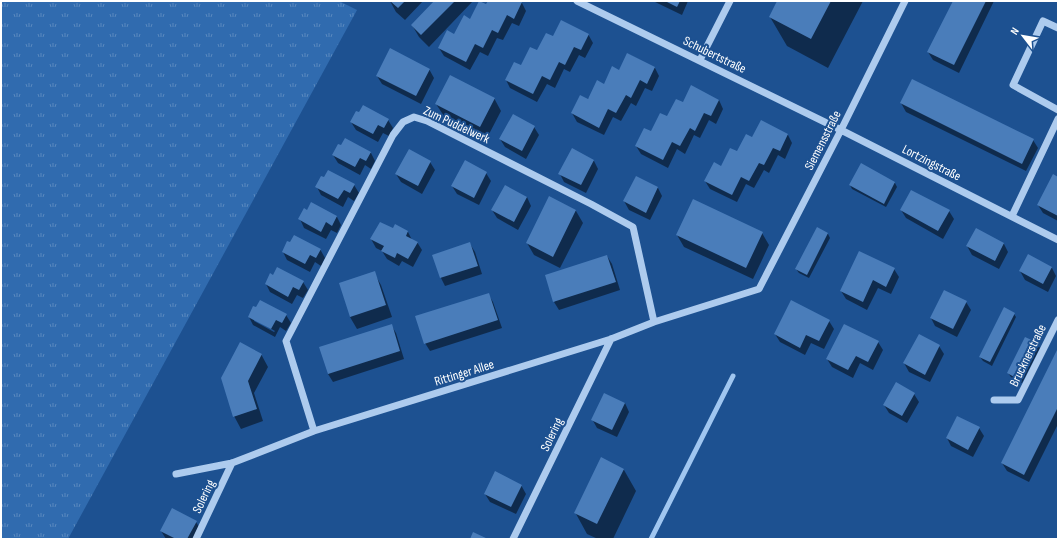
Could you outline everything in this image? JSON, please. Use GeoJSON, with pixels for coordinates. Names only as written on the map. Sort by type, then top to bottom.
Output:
{"type":"FeatureCollection","features":[{"type":"Feature","properties":{"kind":"street","name":"Schubertstraße"},"geometry":{"type":"LineString","coordinates":[[577,1],[841,130]]}},
{"type":"Feature","properties":{"kind":"street"},"geometry":{"type":"LineString","coordinates":[[700,60],[730,1]]}},
{"type":"Feature","properties":{"kind":"street","name":"Siemensstraße"},"geometry":{"type":"LineString","coordinates":[[759,289],[841,130],[905,1]]}},
{"type":"Feature","properties":{"kind":"street"},"geometry":{"type":"LineString","coordinates":[[1058,28],[1043,21],[1013,85],[1058,110]]}},
{"type":"Feature","properties":{"kind":"street","name":"Zum Puddelwerk"},"geometry":{"type":"LineString","coordinates":[[314,431],[286,341],[393,135],[403,122],[414,117],[427,121],[584,200],[633,227],[654,322]]}},
{"type":"Feature","properties":{"kind":"street"},"geometry":{"type":"LineString","coordinates":[[1012,216],[1058,119]]}},
{"type":"Feature","properties":{"kind":"street","name":"Lortzingstraße"},"geometry":{"type":"LineString","coordinates":[[841,130],[1058,240]]}},
{"type":"Feature","properties":{"kind":"street","name":"Rittinger Allee"},"geometry":{"type":"LineString","coordinates":[[176,474],[232,463],[314,431],[611,339],[654,322],[759,289]]}},
{"type":"Feature","properties":{"kind":"street","name":"Brucknerstraße"},"geometry":{"type":"LineString","coordinates":[[994,400],[1018,400],[1058,320]]}},
{"type":"Feature","properties":{"kind":"street","name":"Solering"},"geometry":{"type":"LineString","coordinates":[[513,539],[611,339]]}},
{"type":"Feature","properties":{"kind":"street","name":"Solering"},"geometry":{"type":"LineString","coordinates":[[196,539],[232,463]]}},
{"type":"Feature","properties":{"kind":"green space"},"geometry":{"type":"Polygon","coordinates":[[[1,1],[339,1],[357,10],[68,539],[1,539],[1,1]]]}},
{"type":"Feature","properties":{"kind":"building"},"geometry":{"type":"Polygon","coordinates":[[[390,1],[405,1],[398,8],[390,1]]]}},
{"type":"Feature","properties":{"kind":"building"},"geometry":{"type":"Polygon","coordinates":[[[434,1],[455,1],[421,35],[411,25],[434,1]]]}},
{"type":"Feature","properties":{"kind":"building"},"geometry":{"type":"Polygon","coordinates":[[[479,1],[486,4],[488,1],[522,2],[514,19],[507,15],[498,33],[492,30],[483,48],[475,44],[466,62],[438,48],[447,30],[454,34],[464,15],[470,19],[479,1]]]}},
{"type":"Feature","properties":{"kind":"building"},"geometry":{"type":"Polygon","coordinates":[[[665,1],[680,1],[677,7],[665,1]]]}},
{"type":"Feature","properties":{"kind":"building"},"geometry":{"type":"Polygon","coordinates":[[[777,1],[831,1],[811,39],[769,17],[777,1]]]}},
{"type":"Feature","properties":{"kind":"building"},"geometry":{"type":"Polygon","coordinates":[[[953,1],[986,1],[954,65],[927,52],[953,1]]]}},
{"type":"Feature","properties":{"kind":"building"},"geometry":{"type":"Polygon","coordinates":[[[561,20],[589,34],[581,50],[574,47],[565,65],[559,62],[550,80],[542,76],[533,94],[505,80],[514,62],[521,65],[530,47],[537,50],[546,33],[553,36],[561,20]]]}},
{"type":"Feature","properties":{"kind":"building"},"geometry":{"type":"Polygon","coordinates":[[[390,48],[430,69],[416,96],[376,76],[390,48]]]}},
{"type":"Feature","properties":{"kind":"building"},"geometry":{"type":"Polygon","coordinates":[[[627,53],[655,67],[647,84],[640,80],[631,98],[626,95],[616,113],[608,109],[599,128],[571,113],[580,95],[588,99],[597,80],[604,84],[612,66],[619,70],[627,53]]]}},
{"type":"Feature","properties":{"kind":"building"},"geometry":{"type":"Polygon","coordinates":[[[450,75],[495,98],[480,127],[435,104],[450,75]]]}},
{"type":"Feature","properties":{"kind":"building"},"geometry":{"type":"Polygon","coordinates":[[[912,79],[1034,139],[1022,164],[900,103],[912,79]]]}},
{"type":"Feature","properties":{"kind":"building"},"geometry":{"type":"Polygon","coordinates":[[[691,85],[719,100],[711,116],[704,113],[695,131],[690,128],[680,146],[672,142],[663,160],[635,146],[644,128],[651,131],[660,113],[667,116],[676,99],[683,102],[691,85]]]}},
{"type":"Feature","properties":{"kind":"building"},"geometry":{"type":"Polygon","coordinates":[[[363,105],[389,119],[384,128],[378,125],[373,134],[350,122],[356,111],[359,112],[363,105]]]}},
{"type":"Feature","properties":{"kind":"building"},"geometry":{"type":"Polygon","coordinates":[[[513,114],[535,126],[522,151],[499,139],[513,114]]]}},
{"type":"Feature","properties":{"kind":"building"},"geometry":{"type":"Polygon","coordinates":[[[761,120],[788,134],[780,151],[773,148],[764,165],[759,163],[749,181],[741,177],[732,195],[704,181],[714,162],[721,166],[730,148],[737,151],[746,134],[752,137],[761,120]]]}},
{"type":"Feature","properties":{"kind":"building"},"geometry":{"type":"Polygon","coordinates":[[[345,138],[371,152],[366,161],[360,158],[355,167],[332,155],[338,144],[341,145],[345,138]]]}},
{"type":"Feature","properties":{"kind":"building"},"geometry":{"type":"Polygon","coordinates":[[[572,148],[594,160],[581,185],[558,174],[572,148]]]}},
{"type":"Feature","properties":{"kind":"building"},"geometry":{"type":"Polygon","coordinates":[[[409,149],[431,161],[418,186],[395,174],[409,149]]]}},
{"type":"Feature","properties":{"kind":"building"},"geometry":{"type":"Polygon","coordinates":[[[465,160],[487,172],[474,198],[451,186],[465,160]]]}},
{"type":"Feature","properties":{"kind":"building"},"geometry":{"type":"Polygon","coordinates":[[[861,163],[895,182],[884,204],[849,185],[861,163]]]}},
{"type":"Feature","properties":{"kind":"building"},"geometry":{"type":"Polygon","coordinates":[[[328,170],[355,184],[350,193],[344,190],[338,199],[315,187],[321,176],[324,177],[328,170]]]}},
{"type":"Feature","properties":{"kind":"building"},"geometry":{"type":"Polygon","coordinates":[[[1053,174],[1058,177],[1058,216],[1037,205],[1053,174]]]}},
{"type":"Feature","properties":{"kind":"building"},"geometry":{"type":"Polygon","coordinates":[[[636,176],[658,187],[646,213],[623,201],[636,176]]]}},
{"type":"Feature","properties":{"kind":"building"},"geometry":{"type":"Polygon","coordinates":[[[505,185],[527,197],[514,222],[491,210],[505,185]]]}},
{"type":"Feature","properties":{"kind":"building"},"geometry":{"type":"Polygon","coordinates":[[[911,190],[950,210],[938,231],[900,210],[911,190]]]}},
{"type":"Feature","properties":{"kind":"building"},"geometry":{"type":"Polygon","coordinates":[[[549,196],[576,210],[553,257],[526,243],[549,196]]]}},
{"type":"Feature","properties":{"kind":"building"},"geometry":{"type":"Polygon","coordinates":[[[693,199],[763,232],[746,268],[676,235],[693,199]]]}},
{"type":"Feature","properties":{"kind":"building"},"geometry":{"type":"Polygon","coordinates":[[[311,202],[337,216],[332,226],[326,222],[321,232],[298,219],[304,208],[307,210],[311,202]]]}},
{"type":"Feature","properties":{"kind":"building"},"geometry":{"type":"Polygon","coordinates":[[[380,222],[393,228],[395,224],[408,231],[406,236],[418,242],[408,259],[397,253],[395,258],[381,251],[384,246],[370,239],[380,222]]]}},
{"type":"Feature","properties":{"kind":"building"},"geometry":{"type":"Polygon","coordinates":[[[817,227],[828,233],[807,275],[795,269],[817,227]]]}},
{"type":"Feature","properties":{"kind":"building"},"geometry":{"type":"Polygon","coordinates":[[[976,228],[1004,243],[995,261],[966,246],[976,228]]]}},
{"type":"Feature","properties":{"kind":"building"},"geometry":{"type":"Polygon","coordinates":[[[294,235],[321,249],[316,258],[310,255],[305,264],[282,252],[287,241],[290,242],[294,235]]]}},
{"type":"Feature","properties":{"kind":"building"},"geometry":{"type":"Polygon","coordinates":[[[470,242],[478,266],[440,278],[432,255],[470,242]]]}},
{"type":"Feature","properties":{"kind":"building"},"geometry":{"type":"Polygon","coordinates":[[[859,251],[895,268],[886,287],[873,280],[863,302],[840,291],[859,251]]]}},
{"type":"Feature","properties":{"kind":"building"},"geometry":{"type":"Polygon","coordinates":[[[1028,254],[1052,267],[1043,284],[1019,271],[1028,254]]]}},
{"type":"Feature","properties":{"kind":"building"},"geometry":{"type":"Polygon","coordinates":[[[607,255],[616,282],[553,302],[545,275],[607,255]]]}},
{"type":"Feature","properties":{"kind":"building"},"geometry":{"type":"Polygon","coordinates":[[[277,267],[304,281],[299,290],[293,287],[288,297],[265,284],[270,273],[273,275],[277,267]]]}},
{"type":"Feature","properties":{"kind":"building"},"geometry":{"type":"Polygon","coordinates":[[[375,271],[386,305],[350,317],[339,283],[375,271]]]}},
{"type":"Feature","properties":{"kind":"building"},"geometry":{"type":"Polygon","coordinates":[[[944,290],[967,301],[953,329],[930,318],[944,290]]]}},
{"type":"Feature","properties":{"kind":"building"},"geometry":{"type":"Polygon","coordinates":[[[489,293],[498,320],[424,344],[415,316],[489,293]]]}},
{"type":"Feature","properties":{"kind":"building"},"geometry":{"type":"Polygon","coordinates":[[[260,300],[287,314],[282,323],[276,320],[271,329],[248,317],[253,306],[256,307],[260,300]]]}},
{"type":"Feature","properties":{"kind":"building"},"geometry":{"type":"Polygon","coordinates":[[[791,300],[830,320],[819,341],[806,335],[800,348],[774,334],[791,300]]]}},
{"type":"Feature","properties":{"kind":"building"},"geometry":{"type":"Polygon","coordinates":[[[1004,307],[1015,313],[990,362],[979,357],[1004,307]]]}},
{"type":"Feature","properties":{"kind":"building"},"geometry":{"type":"Polygon","coordinates":[[[392,324],[400,351],[328,374],[319,347],[392,324]]]}},
{"type":"Feature","properties":{"kind":"building"},"geometry":{"type":"Polygon","coordinates":[[[844,324],[879,341],[868,362],[856,356],[848,370],[826,359],[844,324]]]}},
{"type":"Feature","properties":{"kind":"building"},"geometry":{"type":"Polygon","coordinates":[[[919,334],[940,345],[925,375],[903,363],[919,334]]]}},
{"type":"Feature","properties":{"kind":"building"},"geometry":{"type":"Polygon","coordinates":[[[1025,337],[1038,343],[1020,380],[1007,373],[1025,337]]]}},
{"type":"Feature","properties":{"kind":"building"},"geometry":{"type":"Polygon","coordinates":[[[240,342],[262,354],[248,381],[257,409],[233,417],[221,378],[240,342]]]}},
{"type":"Feature","properties":{"kind":"building"},"geometry":{"type":"Polygon","coordinates":[[[1058,348],[1058,407],[1024,475],[1001,463],[1058,348]]]}},
{"type":"Feature","properties":{"kind":"building"},"geometry":{"type":"Polygon","coordinates":[[[896,382],[915,393],[902,416],[883,405],[896,382]]]}},
{"type":"Feature","properties":{"kind":"building"},"geometry":{"type":"Polygon","coordinates":[[[604,393],[625,403],[612,430],[591,420],[604,393]]]}},
{"type":"Feature","properties":{"kind":"building"},"geometry":{"type":"Polygon","coordinates":[[[957,416],[980,427],[968,450],[946,438],[957,416]]]}},
{"type":"Feature","properties":{"kind":"building"},"geometry":{"type":"Polygon","coordinates":[[[601,457],[624,469],[597,524],[574,513],[601,457]]]}},
{"type":"Feature","properties":{"kind":"building"},"geometry":{"type":"Polygon","coordinates":[[[495,471],[522,485],[511,507],[484,494],[495,471]]]}},
{"type":"Feature","properties":{"kind":"building"},"geometry":{"type":"Polygon","coordinates":[[[172,508],[197,521],[187,539],[176,539],[160,531],[172,508]]]}},
{"type":"Feature","properties":{"kind":"building"},"geometry":{"type":"Polygon","coordinates":[[[473,532],[488,539],[470,539],[473,532]]]}},
{"type":"Feature","properties":{"kind":"waterway"},"geometry":{"type":"LineString","coordinates":[[651,539],[733,376]]}}]}
